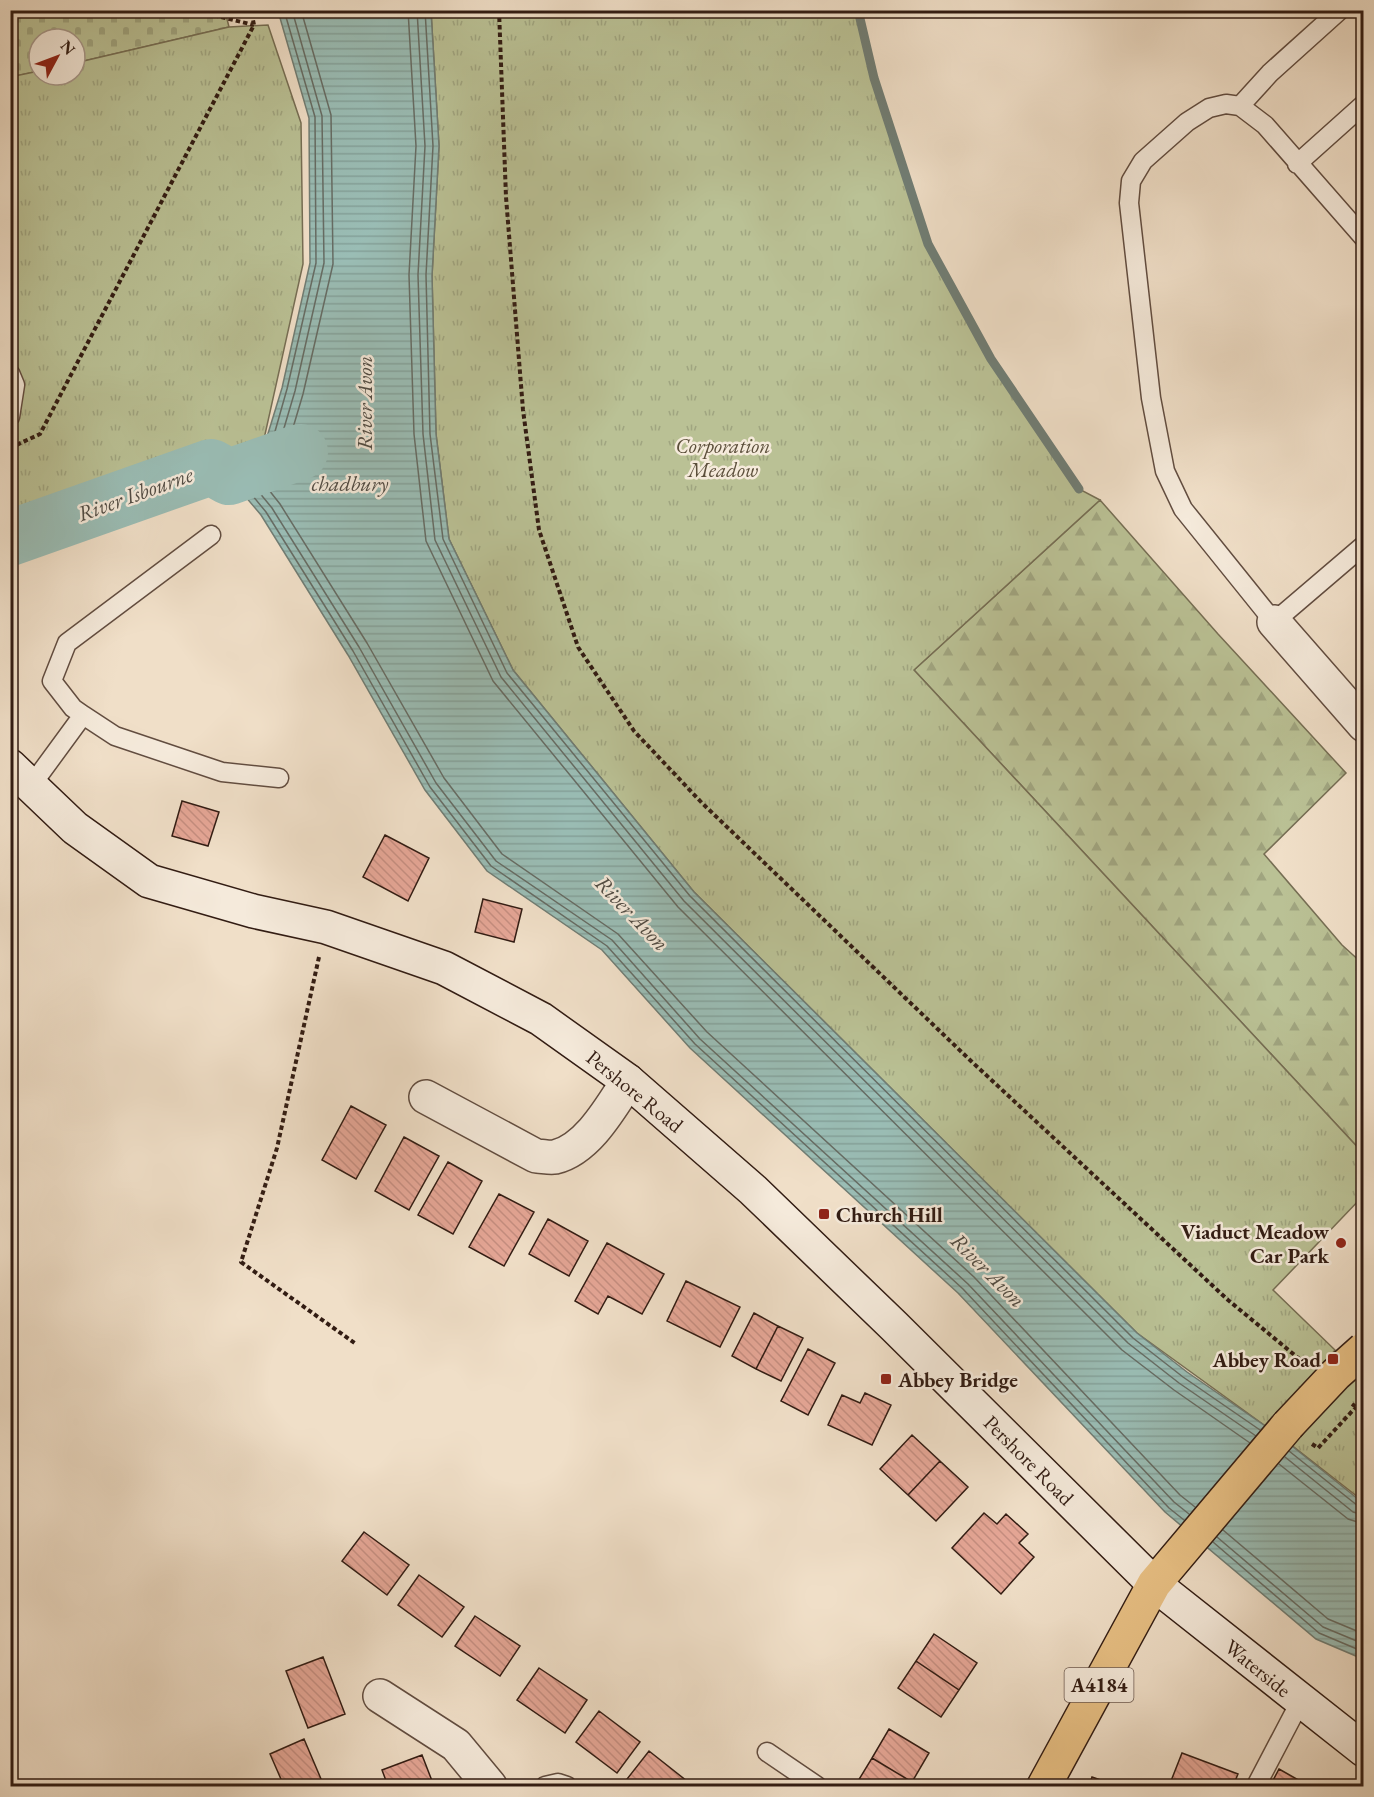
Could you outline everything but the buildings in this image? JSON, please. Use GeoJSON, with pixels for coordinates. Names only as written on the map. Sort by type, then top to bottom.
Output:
{"type":"FeatureCollection","features":[{"type":"Feature","properties":{"kind":"main road"},"geometry":{"type":"LineString","coordinates":[[1274,622],[1364,724]]}},
{"type":"Feature","properties":{"kind":"main road","name":"Pershore Road"},"geometry":{"type":"LineString","coordinates":[[21,776],[75,828],[149,881],[253,911],[326,927],[444,968],[541,1019],[628,1081],[761,1198],[1159,1579]]}},
{"type":"Feature","properties":{"kind":"main road"},"geometry":{"type":"LineString","coordinates":[[426,1096],[536,1156],[554,1157],[572,1148],[599,1126],[628,1081]]}},
{"type":"Feature","properties":{"kind":"main road"},"geometry":{"type":"LineString","coordinates":[[1159,1579],[1288,1425],[1336,1374],[1364,1350]]}},
{"type":"Feature","properties":{"kind":"main road","name":"Waterside"},"geometry":{"type":"LineString","coordinates":[[1159,1579],[1300,1702],[1364,1750]]}},
{"type":"Feature","properties":{"kind":"main road","name":"A4184"},"geometry":{"type":"LineString","coordinates":[[1044,1786],[1159,1579]]}},
{"type":"Feature","properties":{"kind":"main road"},"geometry":{"type":"LineString","coordinates":[[380,1696],[456,1745],[490,1786]]}},
{"type":"Feature","properties":{"kind":"lane"},"geometry":{"type":"LineString","coordinates":[[1240,106],[1270,73],[1340,10]]}},
{"type":"Feature","properties":{"kind":"lane"},"geometry":{"type":"LineString","coordinates":[[1364,238],[1265,126],[1240,106],[1226,104],[1209,108],[1187,122],[1143,161],[1131,181],[1128,204],[1150,389],[1165,471],[1183,509],[1274,622],[1364,545]]}},
{"type":"Feature","properties":{"kind":"lane"},"geometry":{"type":"LineString","coordinates":[[1297,164],[1364,104]]}},
{"type":"Feature","properties":{"kind":"lane"},"geometry":{"type":"LineString","coordinates":[[10,373],[15,385],[10,417]]}},
{"type":"Feature","properties":{"kind":"lane"},"geometry":{"type":"LineString","coordinates":[[211,535],[67,643],[52,681],[73,708],[115,736],[222,772],[279,778]]}},
{"type":"Feature","properties":{"kind":"lane"},"geometry":{"type":"LineString","coordinates":[[21,776],[83,715]]}},
{"type":"Feature","properties":{"kind":"lane"},"geometry":{"type":"LineString","coordinates":[[1256,1786],[1300,1702]]}},
{"type":"Feature","properties":{"kind":"lane"},"geometry":{"type":"LineString","coordinates":[[767,1752],[817,1786]]}},
{"type":"Feature","properties":{"kind":"lane"},"geometry":{"type":"LineString","coordinates":[[545,1786],[558,1783],[567,1786]]}},
{"type":"Feature","properties":{"kind":"path"},"geometry":{"type":"LineString","coordinates":[[192,10],[254,25]]}},
{"type":"Feature","properties":{"kind":"path"},"geometry":{"type":"LineString","coordinates":[[10,448],[40,434],[254,25],[251,10]]}},
{"type":"Feature","properties":{"kind":"path"},"geometry":{"type":"LineString","coordinates":[[499,10],[506,197],[523,410],[539,530],[578,647],[634,731],[702,803],[971,1061],[1228,1300],[1312,1370]]}},
{"type":"Feature","properties":{"kind":"path"},"geometry":{"type":"LineString","coordinates":[[326,927],[277,1148],[241,1262],[356,1344]]}},
{"type":"Feature","properties":{"kind":"path"},"geometry":{"type":"LineString","coordinates":[[1347,1400],[1364,1413]]}},
{"type":"Feature","properties":{"kind":"path"},"geometry":{"type":"LineString","coordinates":[[1318,1448],[1356,1407]]}},
{"type":"Feature","properties":{"kind":"green space"},"geometry":{"type":"Polygon","coordinates":[[[10,11],[225,11],[229,27],[87,60],[87,27],[27,27],[27,74],[11,77],[10,11]]]}},
{"type":"Feature","properties":{"kind":"green space","name":"Corporation Meadow"},"geometry":{"type":"Polygon","coordinates":[[[431,11],[858,11],[874,78],[928,244],[991,359],[1079,489],[1100,500],[914,670],[1363,1153],[1363,1196],[1273,1290],[1335,1350],[1271,1430],[1137,1333],[694,892],[513,670],[449,539],[436,434],[432,276],[439,146],[431,11]]]}},
{"type":"Feature","properties":{"kind":"green space"},"geometry":{"type":"Polygon","coordinates":[[[268,25],[301,123],[303,264],[264,439],[229,477],[211,467],[11,538],[10,77],[27,73],[27,87],[87,87],[87,60],[229,27],[268,25]]]}},
{"type":"Feature","properties":{"kind":"green space"},"geometry":{"type":"Polygon","coordinates":[[[1100,500],[1218,634],[1346,773],[1264,854],[1342,945],[1363,964],[1363,1153],[914,670],[1100,500]]]}},
{"type":"Feature","properties":{"kind":"green space"},"geometry":{"type":"Polygon","coordinates":[[[1363,1359],[1363,1501],[1285,1440],[1363,1359]]]}},
{"type":"Feature","properties":{"kind":"water","name":"chadbury"},"geometry":{"type":"Polygon","coordinates":[[[278,11],[431,11],[439,146],[432,276],[436,434],[449,539],[513,670],[694,892],[1137,1333],[1187,1372],[1277,1434],[1363,1503],[1363,1659],[1316,1639],[1165,1512],[958,1293],[690,1048],[602,950],[487,871],[425,790],[348,655],[261,515],[229,477],[266,440],[282,388],[310,263],[309,118],[278,11]]]}},
{"type":"Feature","properties":{"kind":"waterway"},"geometry":{"type":"LineString","coordinates":[[858,10],[874,78],[928,244],[991,359],[1079,489]]}},
{"type":"Feature","properties":{"kind":"waterway","name":"River Isbourne"},"geometry":{"type":"LineString","coordinates":[[10,538],[211,467],[229,477],[300,452]]}},
{"type":"Feature","properties":{"kind":"place","name":"Church Hill"},"geometry":{"type":"Point","coordinates":[824,1214]}},
{"type":"Feature","properties":{"kind":"place","name":"Viaduct Meadow Car Park"},"geometry":{"type":"Point","coordinates":[1341,1243]}},
{"type":"Feature","properties":{"kind":"place","name":"Abbey Road"},"geometry":{"type":"Point","coordinates":[1333,1359]}},
{"type":"Feature","properties":{"kind":"place","name":"Abbey Bridge"},"geometry":{"type":"Point","coordinates":[886,1379]}},
{"type":"Feature","properties":{"kind":"water label","name":"River Avon"},"geometry":{"type":"Point","coordinates":[364,403]}},
{"type":"Feature","properties":{"kind":"water label","name":"River Avon"},"geometry":{"type":"Point","coordinates":[632,913]}},
{"type":"Feature","properties":{"kind":"water label","name":"River Avon"},"geometry":{"type":"Point","coordinates":[988,1270]}}]}
